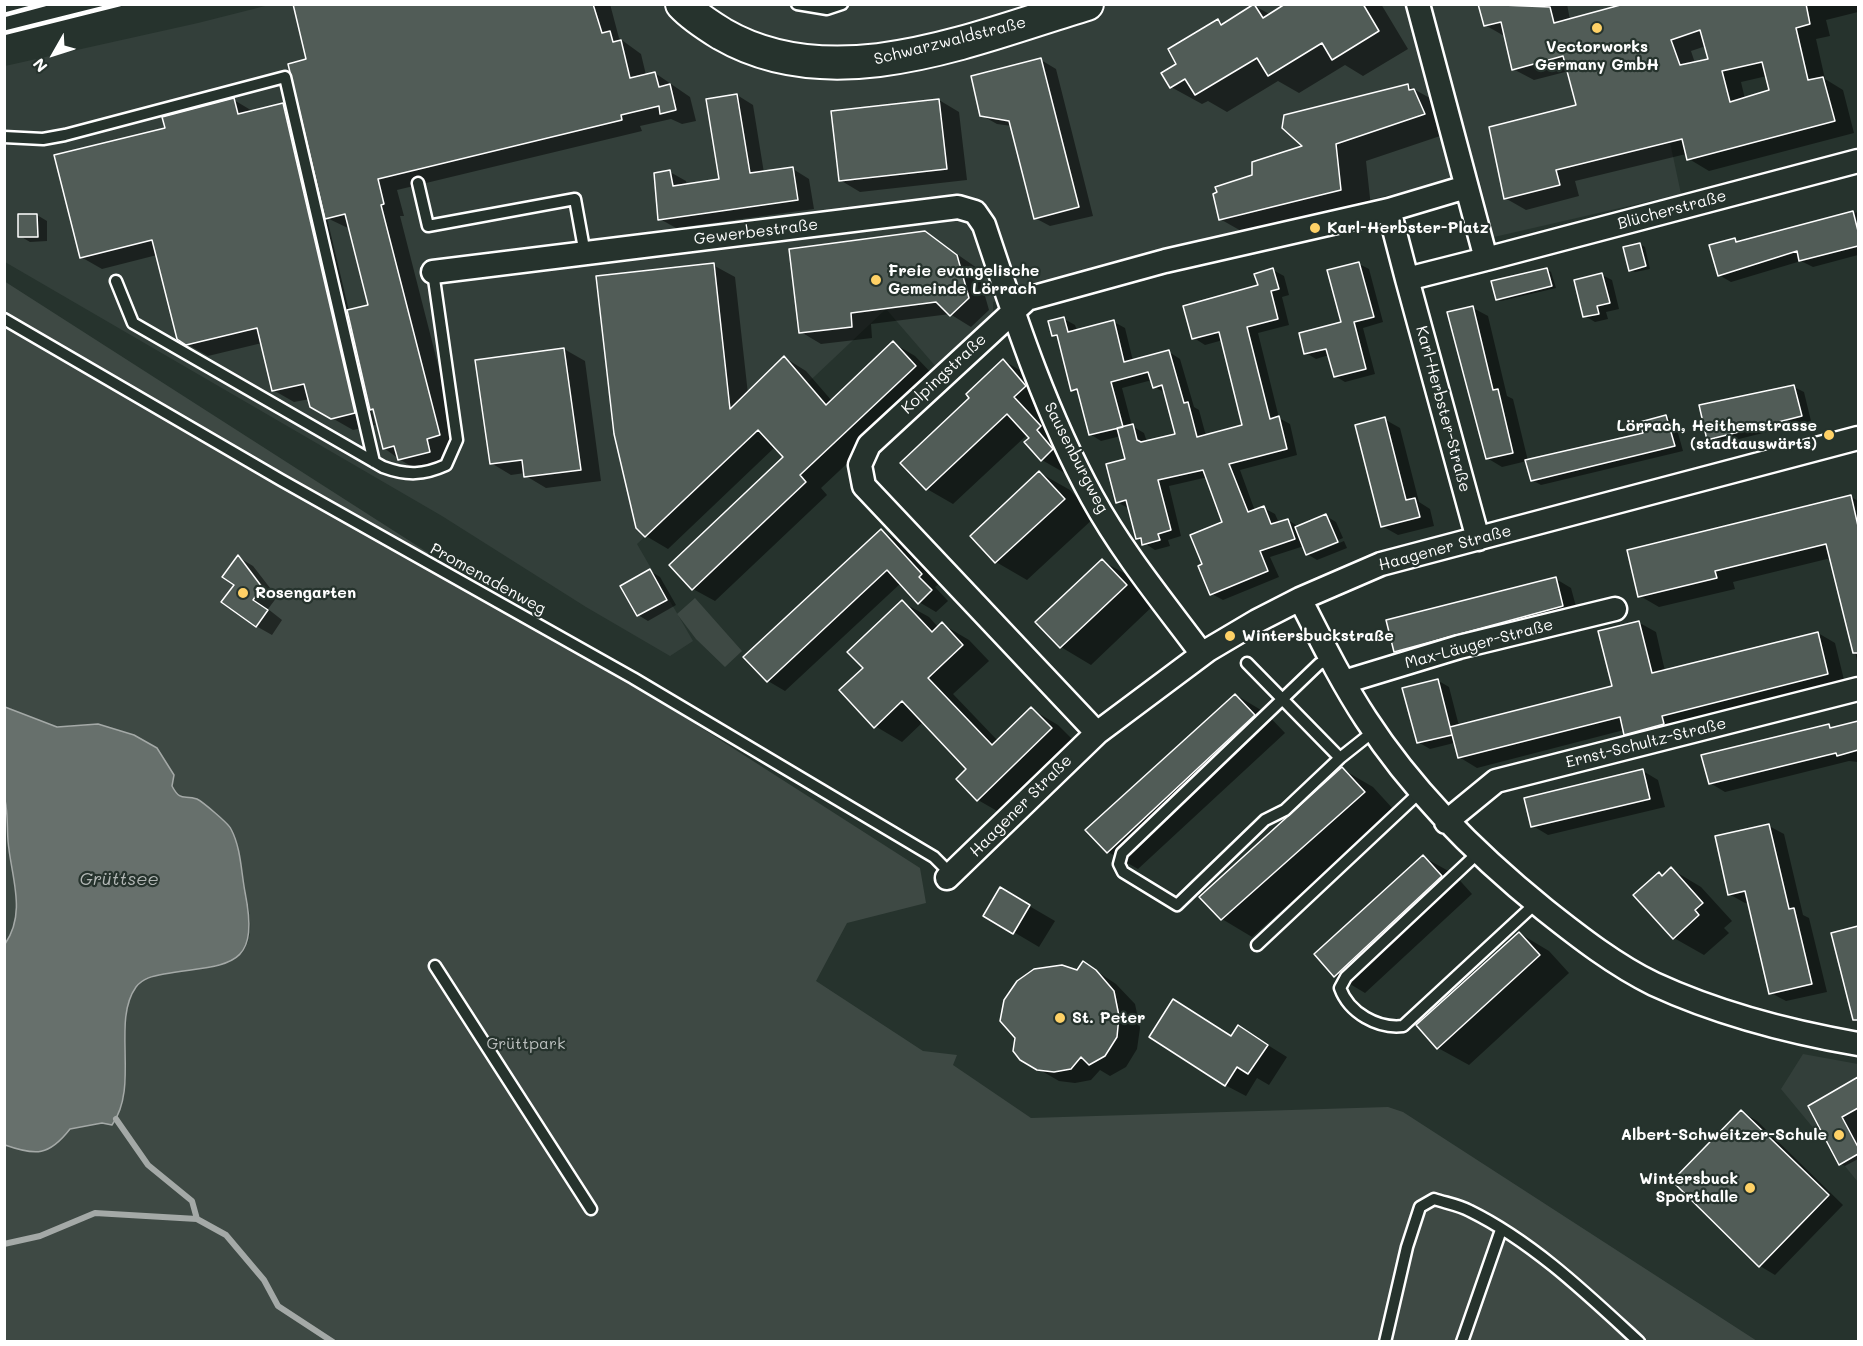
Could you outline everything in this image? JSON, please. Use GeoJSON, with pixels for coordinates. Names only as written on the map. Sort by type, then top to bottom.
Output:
{"type":"FeatureCollection","features":[{"type":"Feature","properties":{"kind":"main road","name":"Schwarzwaldstraße"},"geometry":{"type":"LineString","coordinates":[[682,4],[712,28],[743,46],[788,59],[838,64],[899,57],[1087,4]]}},
{"type":"Feature","properties":{"kind":"street"},"geometry":{"type":"LineString","coordinates":[[1418,4],[1486,259],[1407,279],[1389,210],[1466,187]]}},
{"type":"Feature","properties":{"kind":"street","name":"Blücherstraße"},"geometry":{"type":"LineString","coordinates":[[1486,259],[1858,161]]}},
{"type":"Feature","properties":{"kind":"street","name":"Gewerbestraße"},"geometry":{"type":"LineString","coordinates":[[433,272],[958,207],[975,212],[984,225],[1012,310]]}},
{"type":"Feature","properties":{"kind":"street","name":"Kolpingstraße"},"geometry":{"type":"LineString","coordinates":[[1097,733],[864,486],[860,465],[869,445],[1012,310],[1027,299],[1165,261],[1389,210]]}},
{"type":"Feature","properties":{"kind":"street","name":"Karl-Herbster-Straße"},"geometry":{"type":"LineString","coordinates":[[1407,279],[1478,539]]}},
{"type":"Feature","properties":{"kind":"street","name":"Sausenburgweg"},"geometry":{"type":"LineString","coordinates":[[1012,310],[1051,412],[1092,498],[1202,654]]}},
{"type":"Feature","properties":{"kind":"street","name":"Haagener Straße"},"geometry":{"type":"LineString","coordinates":[[949,876],[1097,733],[1202,654],[1257,621],[1300,599],[1381,564],[1858,438]]}},
{"type":"Feature","properties":{"kind":"street"},"geometry":{"type":"LineString","coordinates":[[1300,599],[1344,682],[1374,731],[1446,822],[1536,903],[1578,936],[1672,992],[1792,1031],[1858,1044]]}},
{"type":"Feature","properties":{"kind":"street","name":"Max-Läuger-Straße"},"geometry":{"type":"LineString","coordinates":[[1344,682],[1459,647],[1615,609]]}},
{"type":"Feature","properties":{"kind":"street","name":"Ernst-Schultz-Straße"},"geometry":{"type":"LineString","coordinates":[[1446,822],[1496,781],[1858,690]]}},
{"type":"Feature","properties":{"kind":"lane"},"geometry":{"type":"LineString","coordinates":[[797,4],[827,9],[842,4]]}},
{"type":"Feature","properties":{"kind":"lane"},"geometry":{"type":"LineString","coordinates":[[4,137],[43,139],[65,135],[285,77],[374,462]]}},
{"type":"Feature","properties":{"kind":"lane"},"geometry":{"type":"LineString","coordinates":[[418,183],[428,226],[575,199],[585,254]]}},
{"type":"Feature","properties":{"kind":"lane"},"geometry":{"type":"LineString","coordinates":[[116,281],[133,323],[374,462],[399,473],[425,475],[446,465],[457,440],[433,272]]}},
{"type":"Feature","properties":{"kind":"lane","name":"Promenadenweg"},"geometry":{"type":"LineString","coordinates":[[4,319],[281,480],[633,678],[934,857],[949,876]]}},
{"type":"Feature","properties":{"kind":"lane"},"geometry":{"type":"LineString","coordinates":[[1331,658],[1319,664],[1122,853],[1119,864],[1123,872],[1177,905],[1265,820],[1285,810],[1340,758],[1374,731]]}},
{"type":"Feature","properties":{"kind":"lane"},"geometry":{"type":"LineString","coordinates":[[1248,663],[1340,758]]}},
{"type":"Feature","properties":{"kind":"lane"},"geometry":{"type":"LineString","coordinates":[[1257,945],[1421,791]]}},
{"type":"Feature","properties":{"kind":"lane"},"geometry":{"type":"LineString","coordinates":[[1479,852],[1346,977],[1341,988],[1344,998],[1357,1013],[1389,1028],[1403,1026],[1536,903]]}},
{"type":"Feature","properties":{"kind":"lane"},"geometry":{"type":"LineString","coordinates":[[435,966],[591,1209]]}},
{"type":"Feature","properties":{"kind":"lane"},"geometry":{"type":"LineString","coordinates":[[1385,1341],[1401,1268],[1420,1208],[1434,1199],[1469,1210],[1501,1230],[1563,1274],[1639,1341]]}},
{"type":"Feature","properties":{"kind":"lane"},"geometry":{"type":"LineString","coordinates":[[1462,1341],[1501,1230]]}},
{"type":"Feature","properties":{"kind":"shaded area"},"geometry":{"type":"Polygon","coordinates":[[[1729,4],[1722,71],[1670,142],[1681,194],[1494,237],[1478,174],[1187,243],[1051,280],[993,302],[993,316],[937,368],[886,309],[637,544],[693,641],[670,656],[586,607],[442,516],[5,262],[5,66],[269,5],[1729,4]]]}},
{"type":"Feature","properties":{"kind":"shaded area","name":"Albert-Schweitzer-Schule"},"geometry":{"type":"Polygon","coordinates":[[[1803,1054],[1858,1064],[1858,1182],[1781,1089],[1803,1054]]]}},
{"type":"Feature","properties":{"kind":"green space","name":"Grüttpark"},"geometry":{"type":"Polygon","coordinates":[[[4,281],[920,868],[926,903],[847,923],[816,981],[923,1051],[957,1055],[953,1065],[1031,1118],[1388,1107],[1403,1112],[1757,1341],[5,1341],[5,1145],[25,1151],[41,1151],[55,1144],[70,1129],[102,1123],[112,1124],[120,1109],[124,1093],[125,1023],[134,991],[141,982],[152,976],[208,968],[232,961],[247,945],[250,924],[239,853],[197,799],[184,799],[177,795],[134,735],[98,724],[57,727],[5,707],[4,281]]]}},
{"type":"Feature","properties":{"kind":"green space"},"geometry":{"type":"Polygon","coordinates":[[[695,598],[742,651],[725,667],[696,639],[677,614],[695,598]]]}},
{"type":"Feature","properties":{"kind":"green space"},"geometry":{"type":"Polygon","coordinates":[[[4,800],[16,894],[15,919],[12,932],[5,944],[4,800]]]}},
{"type":"Feature","properties":{"kind":"water","name":"Grüttsee"},"geometry":{"type":"Polygon","coordinates":[[[5,707],[57,727],[98,724],[134,735],[157,748],[174,775],[172,786],[178,794],[197,799],[231,829],[239,852],[249,918],[248,937],[243,950],[234,959],[205,968],[152,977],[142,981],[136,987],[129,1001],[126,1018],[124,1092],[120,1109],[112,1125],[102,1123],[70,1129],[48,1149],[34,1152],[5,1145],[5,944],[12,932],[15,919],[16,894],[5,800],[5,707]]]}},
{"type":"Feature","properties":{"kind":"building"},"geometry":{"type":"Polygon","coordinates":[[[293,4],[593,4],[602,33],[610,31],[613,42],[621,40],[630,78],[655,72],[659,87],[670,84],[676,110],[660,114],[659,106],[621,115],[622,120],[378,179],[384,204],[381,205],[440,435],[427,439],[430,452],[398,460],[394,446],[383,449],[373,409],[370,410],[347,310],[368,305],[345,214],[325,219],[288,64],[306,59],[293,4]]]}},
{"type":"Feature","properties":{"kind":"building"},"geometry":{"type":"Polygon","coordinates":[[[1254,4],[1263,18],[1285,4],[1363,4],[1379,31],[1332,60],[1322,43],[1268,76],[1257,58],[1195,95],[1185,79],[1170,88],[1161,73],[1176,64],[1168,49],[1218,19],[1221,25],[1254,4]]]}},
{"type":"Feature","properties":{"kind":"building"},"geometry":{"type":"Polygon","coordinates":[[[1478,4],[1550,7],[1554,23],[1624,4],[1806,4],[1810,24],[1796,28],[1808,80],[1823,77],[1835,121],[1687,160],[1682,139],[1556,170],[1560,185],[1504,199],[1489,127],[1576,105],[1563,56],[1512,70],[1501,22],[1484,26],[1478,4]],[[1700,30],[1671,40],[1680,65],[1708,59],[1700,30]],[[1762,62],[1722,71],[1730,102],[1769,90],[1762,62]]]}},
{"type":"Feature","properties":{"kind":"building"},"geometry":{"type":"Polygon","coordinates":[[[1041,58],[1079,207],[1034,219],[1009,121],[980,116],[971,76],[1041,58]]]}},
{"type":"Feature","properties":{"kind":"building"},"geometry":{"type":"Polygon","coordinates":[[[1408,84],[1409,90],[1414,89],[1425,114],[1336,144],[1341,190],[1219,220],[1213,194],[1217,192],[1215,187],[1252,175],[1252,162],[1302,146],[1282,128],[1284,115],[1408,84]]]}},
{"type":"Feature","properties":{"kind":"building"},"geometry":{"type":"Polygon","coordinates":[[[737,94],[750,173],[793,167],[798,200],[658,220],[654,173],[670,170],[673,186],[719,179],[706,99],[737,94]]]}},
{"type":"Feature","properties":{"kind":"building"},"geometry":{"type":"Polygon","coordinates":[[[234,98],[238,114],[283,103],[355,413],[331,419],[310,407],[304,384],[272,391],[257,328],[186,345],[177,339],[152,240],[80,258],[54,155],[165,128],[162,117],[234,98]]]}},
{"type":"Feature","properties":{"kind":"building"},"geometry":{"type":"Polygon","coordinates":[[[939,99],[947,169],[839,181],[831,111],[939,99]]]}},
{"type":"Feature","properties":{"kind":"building"},"geometry":{"type":"Polygon","coordinates":[[[1853,211],[1858,231],[1858,246],[1799,261],[1797,251],[1718,276],[1709,245],[1735,238],[1736,242],[1853,211]]]}},
{"type":"Feature","properties":{"kind":"building"},"geometry":{"type":"Polygon","coordinates":[[[18,214],[37,214],[38,237],[18,237],[18,214]]]}},
{"type":"Feature","properties":{"kind":"building"},"geometry":{"type":"Polygon","coordinates":[[[925,231],[957,255],[969,298],[950,316],[936,302],[851,313],[852,327],[799,333],[789,249],[925,231]]]}},
{"type":"Feature","properties":{"kind":"building"},"geometry":{"type":"Polygon","coordinates":[[[1640,243],[1646,266],[1629,271],[1623,247],[1640,243]]]}},
{"type":"Feature","properties":{"kind":"building"},"geometry":{"type":"Polygon","coordinates":[[[1359,262],[1374,317],[1354,322],[1366,369],[1334,377],[1326,349],[1304,354],[1299,333],[1341,322],[1327,270],[1359,262]]]}},
{"type":"Feature","properties":{"kind":"building"},"geometry":{"type":"Polygon","coordinates":[[[714,263],[730,409],[784,356],[826,405],[893,341],[916,366],[800,475],[806,482],[692,590],[669,565],[783,457],[758,430],[645,537],[636,528],[614,434],[596,276],[714,263]]]}},
{"type":"Feature","properties":{"kind":"building"},"geometry":{"type":"Polygon","coordinates":[[[1273,268],[1279,289],[1271,291],[1278,319],[1247,327],[1270,419],[1279,416],[1287,449],[1229,464],[1248,512],[1264,506],[1271,524],[1288,519],[1295,539],[1260,551],[1268,571],[1210,595],[1198,566],[1202,564],[1190,535],[1222,522],[1203,470],[1158,480],[1171,530],[1158,534],[1160,540],[1142,545],[1141,538],[1136,539],[1126,500],[1116,503],[1106,464],[1125,459],[1117,428],[1089,435],[1077,389],[1071,391],[1057,335],[1052,336],[1048,321],[1064,317],[1068,332],[1114,320],[1124,362],[1169,350],[1184,403],[1188,402],[1197,437],[1242,425],[1219,332],[1192,339],[1183,306],[1258,285],[1254,274],[1273,268]],[[1148,372],[1111,382],[1123,427],[1133,424],[1137,440],[1141,442],[1175,434],[1162,385],[1153,388],[1148,372]]]}},
{"type":"Feature","properties":{"kind":"building"},"geometry":{"type":"Polygon","coordinates":[[[1547,268],[1552,286],[1496,300],[1491,281],[1547,268]]]}},
{"type":"Feature","properties":{"kind":"building"},"geometry":{"type":"Polygon","coordinates":[[[1602,273],[1610,303],[1597,306],[1599,314],[1583,317],[1574,280],[1602,273]]]}},
{"type":"Feature","properties":{"kind":"building"},"geometry":{"type":"Polygon","coordinates":[[[1473,306],[1493,390],[1498,389],[1513,453],[1486,459],[1447,312],[1473,306]]]}},
{"type":"Feature","properties":{"kind":"building"},"geometry":{"type":"Polygon","coordinates":[[[564,348],[581,470],[524,477],[522,460],[490,464],[475,360],[564,348]]]}},
{"type":"Feature","properties":{"kind":"building"},"geometry":{"type":"Polygon","coordinates":[[[1003,359],[1026,386],[1014,397],[1041,426],[1037,430],[1053,449],[1041,461],[1024,442],[1029,438],[1007,414],[926,490],[900,463],[969,398],[966,394],[1003,359]]]}},
{"type":"Feature","properties":{"kind":"building"},"geometry":{"type":"Polygon","coordinates":[[[1794,385],[1802,416],[1707,440],[1699,405],[1794,385]]]}},
{"type":"Feature","properties":{"kind":"building"},"geometry":{"type":"Polygon","coordinates":[[[1666,415],[1675,446],[1531,481],[1525,460],[1643,433],[1640,422],[1666,415]]]}},
{"type":"Feature","properties":{"kind":"building"},"geometry":{"type":"Polygon","coordinates":[[[1385,417],[1406,500],[1415,498],[1420,517],[1381,527],[1355,425],[1385,417]]]}},
{"type":"Feature","properties":{"kind":"building"},"geometry":{"type":"Polygon","coordinates":[[[1039,471],[1065,499],[995,563],[970,536],[1039,471]]]}},
{"type":"Feature","properties":{"kind":"building"},"geometry":{"type":"Polygon","coordinates":[[[1851,495],[1858,526],[1858,653],[1853,653],[1826,544],[1715,571],[1717,578],[1638,597],[1627,550],[1851,495]]]}},
{"type":"Feature","properties":{"kind":"building"},"geometry":{"type":"Polygon","coordinates":[[[1326,514],[1338,542],[1306,555],[1295,527],[1326,514]]]}},
{"type":"Feature","properties":{"kind":"building"},"geometry":{"type":"Polygon","coordinates":[[[881,529],[922,574],[919,577],[932,590],[918,604],[887,570],[767,682],[743,657],[881,529]]]}},
{"type":"Feature","properties":{"kind":"building","name":"Rosengarten"},"geometry":{"type":"Polygon","coordinates":[[[238,555],[262,587],[253,600],[268,610],[256,627],[221,602],[234,585],[222,577],[238,555]]]}},
{"type":"Feature","properties":{"kind":"building"},"geometry":{"type":"Polygon","coordinates":[[[1102,559],[1127,585],[1060,648],[1035,622],[1102,559]]]}},
{"type":"Feature","properties":{"kind":"building"},"geometry":{"type":"Polygon","coordinates":[[[650,569],[667,600],[637,616],[620,586],[650,569]]]}},
{"type":"Feature","properties":{"kind":"building"},"geometry":{"type":"Polygon","coordinates":[[[1556,577],[1563,606],[1394,652],[1386,620],[1556,577]]]}},
{"type":"Feature","properties":{"kind":"building"},"geometry":{"type":"Polygon","coordinates":[[[902,600],[932,632],[942,622],[963,645],[928,678],[992,745],[1031,707],[1052,728],[977,801],[956,779],[966,769],[902,701],[874,728],[839,690],[863,668],[847,652],[902,600]]]}},
{"type":"Feature","properties":{"kind":"building"},"geometry":{"type":"Polygon","coordinates":[[[1639,621],[1652,673],[1818,632],[1828,674],[1662,716],[1664,724],[1624,735],[1620,717],[1458,758],[1450,727],[1612,686],[1598,631],[1639,621]]]}},
{"type":"Feature","properties":{"kind":"building"},"geometry":{"type":"Polygon","coordinates":[[[1438,679],[1452,735],[1417,743],[1402,688],[1438,679]]]}},
{"type":"Feature","properties":{"kind":"building"},"geometry":{"type":"Polygon","coordinates":[[[1235,694],[1255,715],[1107,853],[1085,830],[1235,694]]]}},
{"type":"Feature","properties":{"kind":"building"},"geometry":{"type":"Polygon","coordinates":[[[1858,721],[1858,750],[1837,756],[1836,753],[1709,784],[1701,755],[1829,724],[1830,728],[1858,721]]]}},
{"type":"Feature","properties":{"kind":"building"},"geometry":{"type":"Polygon","coordinates":[[[1342,767],[1365,792],[1221,920],[1199,897],[1342,767]]]}},
{"type":"Feature","properties":{"kind":"building"},"geometry":{"type":"Polygon","coordinates":[[[1643,769],[1650,799],[1531,827],[1524,798],[1643,769]]]}},
{"type":"Feature","properties":{"kind":"building"},"geometry":{"type":"Polygon","coordinates":[[[1769,824],[1789,909],[1794,908],[1812,984],[1769,994],[1745,891],[1728,895],[1715,836],[1769,824]]]}},
{"type":"Feature","properties":{"kind":"building"},"geometry":{"type":"Polygon","coordinates":[[[1423,855],[1442,876],[1334,977],[1314,954],[1423,855]]]}},
{"type":"Feature","properties":{"kind":"building"},"geometry":{"type":"Polygon","coordinates":[[[1671,867],[1703,903],[1695,910],[1699,915],[1673,939],[1633,895],[1659,872],[1662,876],[1671,867]]]}},
{"type":"Feature","properties":{"kind":"building"},"geometry":{"type":"Polygon","coordinates":[[[1000,887],[1030,905],[1013,934],[983,916],[1000,887]]]}},
{"type":"Feature","properties":{"kind":"building"},"geometry":{"type":"Polygon","coordinates":[[[1858,926],[1858,1020],[1853,1020],[1831,933],[1858,926]]]}},
{"type":"Feature","properties":{"kind":"building"},"geometry":{"type":"Polygon","coordinates":[[[1519,932],[1540,955],[1437,1049],[1416,1025],[1519,932]]]}},
{"type":"Feature","properties":{"kind":"building","name":"St. Peter"},"geometry":{"type":"Polygon","coordinates":[[[1083,961],[1096,970],[1114,991],[1119,1016],[1117,1037],[1105,1056],[1089,1065],[1081,1057],[1071,1069],[1054,1072],[1037,1070],[1020,1060],[1013,1051],[1015,1038],[1000,1021],[1004,1000],[1017,981],[1034,969],[1062,965],[1077,970],[1083,961]]]}},
{"type":"Feature","properties":{"kind":"building"},"geometry":{"type":"Polygon","coordinates":[[[1173,999],[1231,1036],[1238,1025],[1268,1045],[1248,1074],[1237,1067],[1225,1086],[1149,1037],[1173,999]]]}},
{"type":"Feature","properties":{"kind":"building"},"geometry":{"type":"Polygon","coordinates":[[[1858,1077],[1858,1108],[1842,1117],[1858,1147],[1858,1154],[1839,1165],[1808,1106],[1858,1077]]]}},
{"type":"Feature","properties":{"kind":"building","name":"Wintersbuck Sporthalle"},"geometry":{"type":"Polygon","coordinates":[[[1741,1110],[1829,1195],[1759,1267],[1672,1181],[1741,1110]]]}},
{"type":"Feature","properties":{"kind":"waterway"},"geometry":{"type":"LineString","coordinates":[[116,1119],[148,1165],[192,1201],[197,1219]]}},
{"type":"Feature","properties":{"kind":"waterway"},"geometry":{"type":"LineString","coordinates":[[4,1244],[40,1236],[95,1213],[197,1219],[226,1235],[264,1280],[278,1306],[333,1342]]}},
{"type":"Feature","properties":{"kind":"railway"},"geometry":{"type":"LineString","coordinates":[[4,15],[45,4]]}},
{"type":"Feature","properties":{"kind":"railway"},"geometry":{"type":"LineString","coordinates":[[4,33],[120,4]]}},
{"type":"Feature","properties":{"kind":"place","name":"Vectorworks Germany GmbH"},"geometry":{"type":"Point","coordinates":[1597,28]}},
{"type":"Feature","properties":{"kind":"place","name":"Karl-Herbster-Platz"},"geometry":{"type":"Point","coordinates":[1315,228]}},
{"type":"Feature","properties":{"kind":"place","name":"Freie evangelische Gemeinde Lörrach"},"geometry":{"type":"Point","coordinates":[876,280]}},
{"type":"Feature","properties":{"kind":"place","name":"Lörrach, Heithemstrasse (stadtauswärts)"},"geometry":{"type":"Point","coordinates":[1829,435]}},
{"type":"Feature","properties":{"kind":"place","name":"Rosengarten"},"geometry":{"type":"Point","coordinates":[243,593]}},
{"type":"Feature","properties":{"kind":"place","name":"Wintersbuckstraße"},"geometry":{"type":"Point","coordinates":[1230,636]}},
{"type":"Feature","properties":{"kind":"place","name":"St. Peter"},"geometry":{"type":"Point","coordinates":[1060,1018]}},
{"type":"Feature","properties":{"kind":"place","name":"Albert-Schweitzer-Schule"},"geometry":{"type":"Point","coordinates":[1839,1135]}},
{"type":"Feature","properties":{"kind":"place","name":"Wintersbuck Sporthalle"},"geometry":{"type":"Point","coordinates":[1750,1188]}}]}
